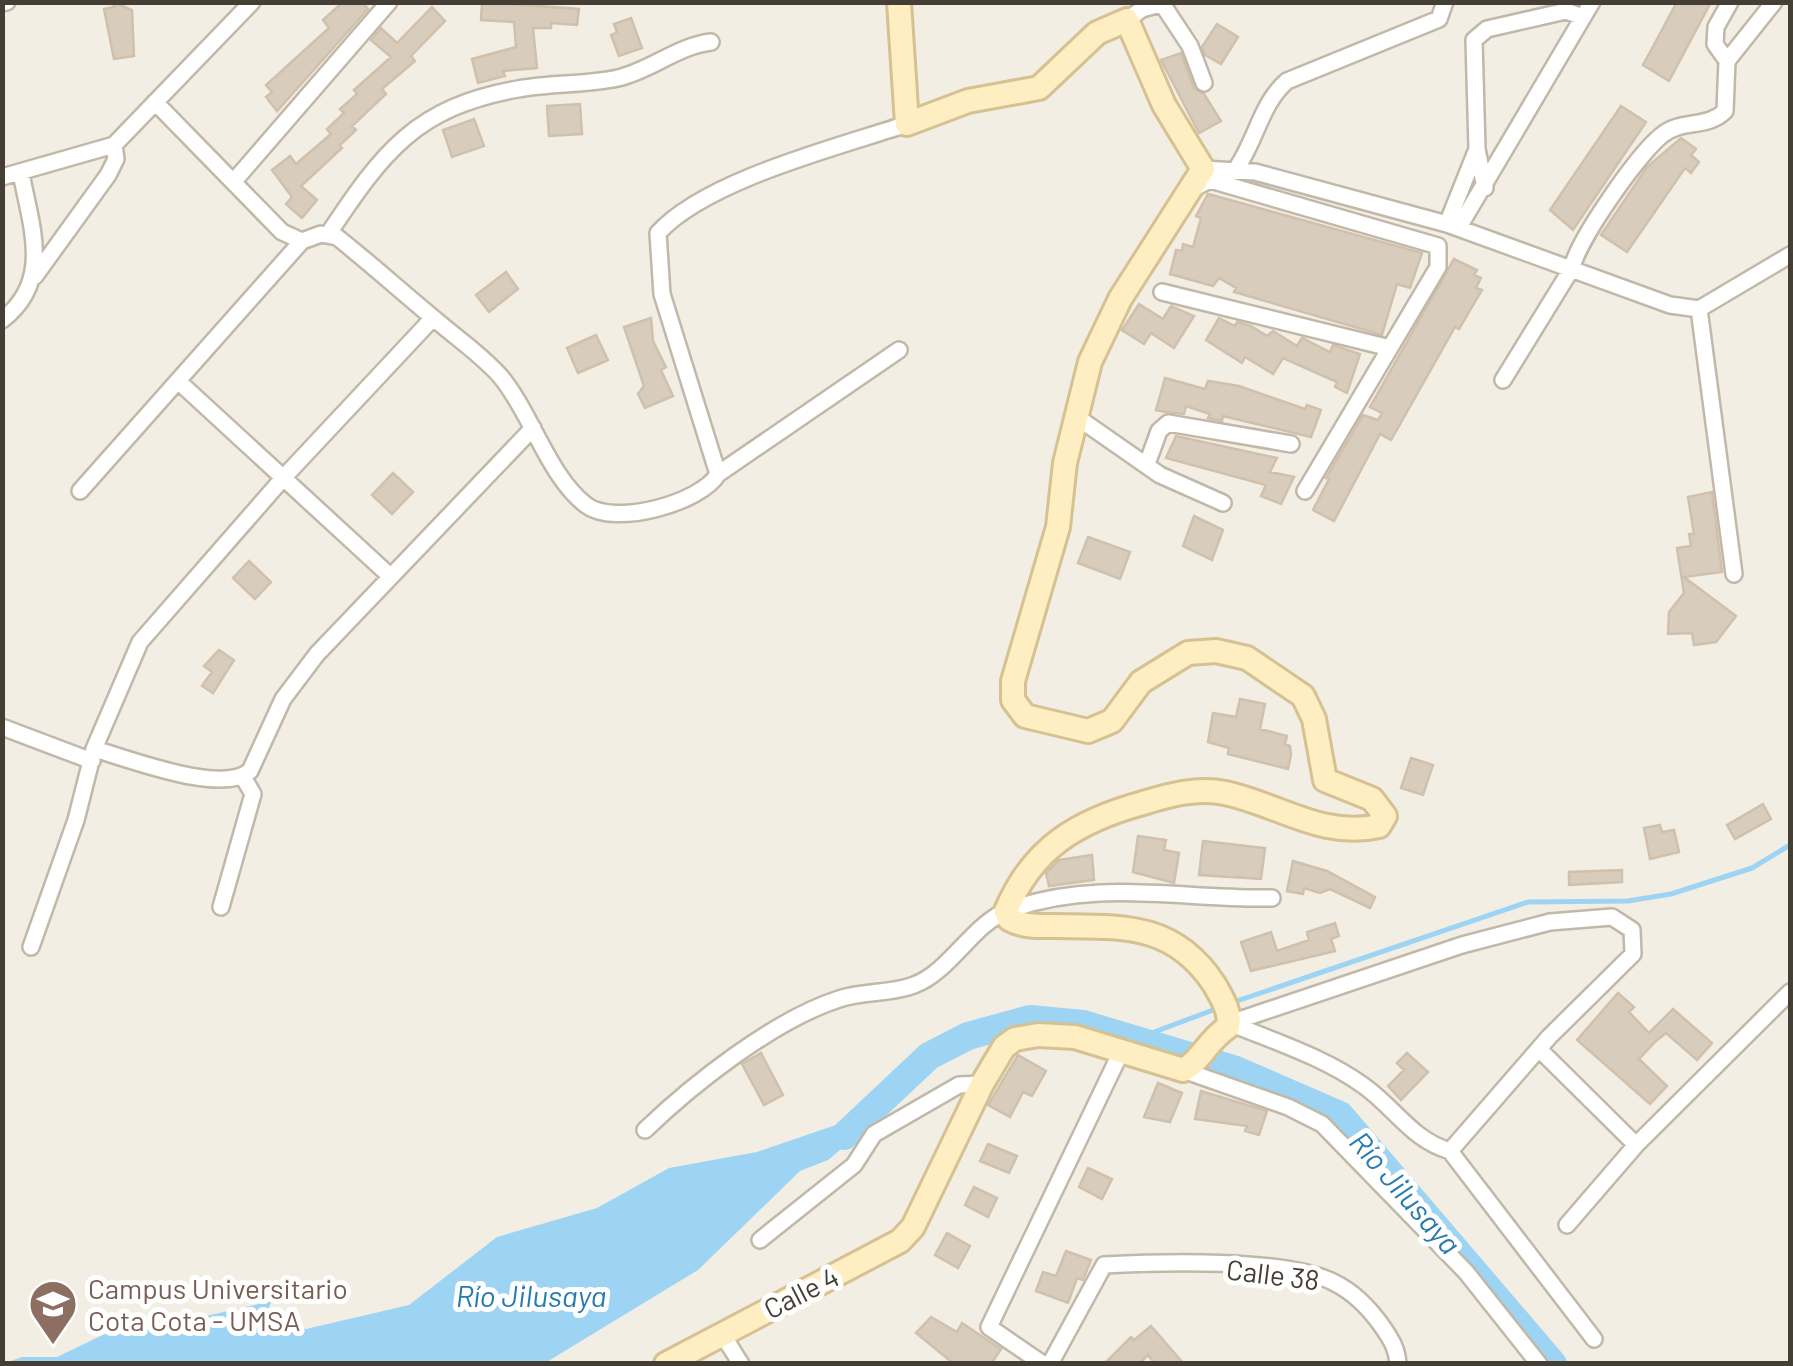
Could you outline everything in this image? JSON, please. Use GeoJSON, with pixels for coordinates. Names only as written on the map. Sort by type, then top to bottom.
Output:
{"type":"FeatureCollection","features":[{"type":"Feature","properties":{"kind":"street"},"geometry":{"type":"LineString","coordinates":[[2,177],[114,146],[252,2]]}},
{"type":"Feature","properties":{"kind":"street"},"geometry":{"type":"LineString","coordinates":[[235,180],[389,2]]}},
{"type":"Feature","properties":{"kind":"street"},"geometry":{"type":"LineString","coordinates":[[899,2],[906,124]]}},
{"type":"Feature","properties":{"kind":"street"},"geometry":{"type":"LineString","coordinates":[[1236,169],[1249,151],[1274,93],[1287,81],[1439,19],[1445,2]]}},
{"type":"Feature","properties":{"kind":"street"},"geometry":{"type":"LineString","coordinates":[[1453,225],[1485,188],[1592,2]]}},
{"type":"Feature","properties":{"kind":"street"},"geometry":{"type":"LineString","coordinates":[[1727,60],[1715,44],[1716,27],[1730,2]]}},
{"type":"Feature","properties":{"kind":"street"},"geometry":{"type":"LineString","coordinates":[[1503,380],[1572,268],[1576,248],[1662,134],[1681,125],[1717,120],[1725,111],[1727,60],[1774,2]]}},
{"type":"Feature","properties":{"kind":"street"},"geometry":{"type":"LineString","coordinates":[[718,474],[713,446],[682,366],[662,294],[658,233],[687,208],[762,173],[968,101],[1039,88],[1127,12],[1160,3],[1190,46],[1204,83]]}},
{"type":"Feature","properties":{"kind":"street"},"geometry":{"type":"LineString","coordinates":[[1485,188],[1477,148],[1474,40],[1488,29],[1566,10],[1583,18]]}},
{"type":"Feature","properties":{"kind":"street"},"geometry":{"type":"LineString","coordinates":[[1127,12],[1197,179]]}},
{"type":"Feature","properties":{"kind":"street"},"geometry":{"type":"LineString","coordinates":[[80,491],[302,241],[329,233],[367,174],[428,119],[487,96],[622,77],[665,60],[688,45],[711,42]]}},
{"type":"Feature","properties":{"kind":"street"},"geometry":{"type":"LineString","coordinates":[[155,102],[282,232],[302,241]]}},
{"type":"Feature","properties":{"kind":"street"},"geometry":{"type":"LineString","coordinates":[[2,320],[27,294],[35,276],[108,175],[116,159],[114,146]]}},
{"type":"Feature","properties":{"kind":"street"},"geometry":{"type":"LineString","coordinates":[[1453,225],[1477,148]]}},
{"type":"Feature","properties":{"kind":"street"},"geometry":{"type":"LineString","coordinates":[[645,1130],[678,1099],[813,1010],[840,999],[916,985],[1006,911],[1021,882],[1061,834],[1086,820],[1194,791],[1222,792],[1332,828],[1379,826],[1384,816],[1372,799],[1325,780],[1314,718],[1303,696],[1247,658],[1216,651],[1188,654],[1141,682],[1112,721],[1088,731],[1026,716],[1013,700],[1013,681],[1058,527],[1074,416],[1090,362],[1120,299],[1197,179],[1236,169],[1453,225],[1670,305],[1699,308],[1790,255]]}},
{"type":"Feature","properties":{"kind":"street"},"geometry":{"type":"LineString","coordinates":[[21,173],[37,256],[35,276]]}},
{"type":"Feature","properties":{"kind":"street"},"geometry":{"type":"LineString","coordinates":[[1197,179],[1438,246],[1438,267],[1386,347],[1305,491]]}},
{"type":"Feature","properties":{"kind":"street"},"geometry":{"type":"LineString","coordinates":[[329,233],[502,378],[578,496],[587,506],[607,514],[693,497],[711,486],[718,474],[899,350]]}},
{"type":"Feature","properties":{"kind":"street"},"geometry":{"type":"LineString","coordinates":[[1162,292],[1386,347]]}},
{"type":"Feature","properties":{"kind":"street"},"geometry":{"type":"LineString","coordinates":[[1699,308],[1734,574]]}},
{"type":"Feature","properties":{"kind":"street"},"geometry":{"type":"LineString","coordinates":[[32,946],[76,820],[93,755],[140,642],[286,476],[433,318]]}},
{"type":"Feature","properties":{"kind":"street"},"geometry":{"type":"LineString","coordinates":[[178,381],[286,476],[390,576]]}},
{"type":"Feature","properties":{"kind":"street"},"geometry":{"type":"LineString","coordinates":[[1074,416],[1160,475],[1223,503]]}},
{"type":"Feature","properties":{"kind":"street"},"geometry":{"type":"LineString","coordinates":[[1147,464],[1159,431],[1168,423],[1291,444]]}},
{"type":"Feature","properties":{"kind":"street"},"geometry":{"type":"LineString","coordinates":[[2,727],[93,755],[204,779],[242,777],[250,770],[283,699],[317,654],[533,428]]}},
{"type":"Feature","properties":{"kind":"street"},"geometry":{"type":"LineString","coordinates":[[221,906],[253,794],[242,777]]}},
{"type":"Feature","properties":{"kind":"street"},"geometry":{"type":"LineString","coordinates":[[1006,911],[1094,890],[1169,891],[1214,899],[1272,898]]}},
{"type":"Feature","properties":{"kind":"street"},"geometry":{"type":"LineString","coordinates":[[1006,911],[1017,924],[1139,930],[1168,938],[1189,953],[1226,1011],[1328,1063],[1388,1105],[1426,1144],[1450,1151],[1594,1339]]}},
{"type":"Feature","properties":{"kind":"street"},"geometry":{"type":"LineString","coordinates":[[1194,1060],[1226,1011],[1508,933],[1590,916],[1623,921],[1632,930],[1633,954],[1450,1151]]}},
{"type":"Feature","properties":{"kind":"street"},"geometry":{"type":"LineString","coordinates":[[1567,1225],[1636,1145],[1790,992]]}},
{"type":"Feature","properties":{"kind":"street","name":"Calle 4"},"geometry":{"type":"LineString","coordinates":[[666,1364],[721,1332],[882,1252],[913,1227],[982,1084],[1004,1047],[1015,1039],[1038,1035],[1075,1037],[1122,1052]]}},
{"type":"Feature","properties":{"kind":"street"},"geometry":{"type":"LineString","coordinates":[[1043,1364],[989,1327],[1122,1052],[1194,1060],[1322,1124],[1466,1272],[1539,1364]]}},
{"type":"Feature","properties":{"kind":"street"},"geometry":{"type":"LineString","coordinates":[[1540,1052],[1636,1145]]}},
{"type":"Feature","properties":{"kind":"street"},"geometry":{"type":"LineString","coordinates":[[760,1240],[854,1165],[874,1134],[959,1085],[982,1084]]}},
{"type":"Feature","properties":{"kind":"street","name":"Calle 38"},"geometry":{"type":"LineString","coordinates":[[1050,1364],[1104,1265],[1270,1268],[1316,1276],[1363,1303],[1396,1346],[1398,1364]]}},
{"type":"Feature","properties":{"kind":"street"},"geometry":{"type":"LineString","coordinates":[[721,1332],[741,1364]]}},
{"type":"Feature","properties":{"kind":"water","name":"Río Jilusaya"},"geometry":{"type":"Polygon","coordinates":[[[894,1105],[828,1160],[800,1171],[698,1270],[545,1363],[5,1363],[22,1357],[57,1357],[140,1317],[184,1321],[272,1301],[262,1321],[306,1329],[409,1305],[497,1237],[597,1208],[669,1168],[757,1152],[894,1105]]]}},
{"type":"Feature","properties":{"kind":"building"},"geometry":{"type":"Polygon","coordinates":[[[113,2],[132,10],[134,56],[114,59],[104,9],[114,7],[113,2]]]}},
{"type":"Feature","properties":{"kind":"building"},"geometry":{"type":"Polygon","coordinates":[[[343,2],[362,2],[368,9],[277,111],[266,97],[272,92],[266,85],[329,28],[323,20],[343,2]]]}},
{"type":"Feature","properties":{"kind":"building"},"geometry":{"type":"Polygon","coordinates":[[[482,2],[579,9],[577,25],[551,23],[551,28],[533,28],[537,68],[503,71],[505,76],[478,83],[472,59],[516,47],[514,22],[481,20],[482,2]]]}},
{"type":"Feature","properties":{"kind":"building"},"geometry":{"type":"Polygon","coordinates":[[[1677,2],[1711,2],[1669,81],[1643,65],[1677,2]]]}},
{"type":"Feature","properties":{"kind":"building"},"geometry":{"type":"Polygon","coordinates":[[[432,7],[445,21],[411,56],[415,61],[382,89],[386,94],[352,126],[356,130],[340,145],[342,148],[301,186],[317,200],[302,218],[286,204],[292,197],[272,170],[290,156],[296,164],[331,134],[327,129],[344,113],[340,109],[357,94],[354,90],[391,57],[371,40],[381,28],[397,43],[432,7]]]}},
{"type":"Feature","properties":{"kind":"building"},"geometry":{"type":"Polygon","coordinates":[[[631,18],[642,48],[619,56],[611,35],[617,32],[614,24],[631,18]]]}},
{"type":"Feature","properties":{"kind":"building"},"geometry":{"type":"Polygon","coordinates":[[[1217,24],[1238,37],[1221,64],[1205,55],[1202,47],[1217,24]]]}},
{"type":"Feature","properties":{"kind":"building"},"geometry":{"type":"Polygon","coordinates":[[[1181,53],[1194,88],[1204,94],[1221,121],[1199,133],[1161,60],[1181,53]]]}},
{"type":"Feature","properties":{"kind":"building"},"geometry":{"type":"Polygon","coordinates":[[[580,104],[582,134],[549,136],[547,106],[580,104]]]}},
{"type":"Feature","properties":{"kind":"building"},"geometry":{"type":"Polygon","coordinates":[[[1621,106],[1646,122],[1573,230],[1550,210],[1621,106]]]}},
{"type":"Feature","properties":{"kind":"building"},"geometry":{"type":"Polygon","coordinates":[[[474,119],[484,146],[452,157],[443,130],[474,119]]]}},
{"type":"Feature","properties":{"kind":"building"},"geometry":{"type":"Polygon","coordinates":[[[1681,138],[1696,149],[1691,155],[1699,162],[1691,173],[1685,168],[1627,252],[1601,235],[1647,167],[1681,138]]]}},
{"type":"Feature","properties":{"kind":"building"},"geometry":{"type":"Polygon","coordinates":[[[1208,194],[1422,253],[1410,288],[1397,284],[1382,335],[1234,292],[1236,288],[1219,278],[1213,286],[1170,274],[1176,250],[1182,251],[1183,244],[1193,247],[1201,218],[1196,216],[1208,194]]]}},
{"type":"Feature","properties":{"kind":"building"},"geometry":{"type":"Polygon","coordinates":[[[1454,259],[1477,270],[1474,275],[1481,278],[1476,288],[1482,290],[1459,329],[1455,327],[1391,440],[1380,434],[1334,521],[1313,510],[1329,479],[1326,478],[1363,415],[1378,420],[1382,413],[1370,407],[1454,259]]]}},
{"type":"Feature","properties":{"kind":"building"},"geometry":{"type":"Polygon","coordinates":[[[506,272],[518,289],[489,312],[476,295],[506,272]]]}},
{"type":"Feature","properties":{"kind":"building"},"geometry":{"type":"Polygon","coordinates":[[[1139,304],[1163,319],[1171,306],[1194,316],[1174,348],[1151,333],[1144,344],[1122,330],[1139,304]]]}},
{"type":"Feature","properties":{"kind":"building"},"geometry":{"type":"Polygon","coordinates":[[[651,318],[653,341],[666,367],[661,370],[673,396],[645,408],[638,394],[644,386],[624,327],[651,318]]]}},
{"type":"Feature","properties":{"kind":"building"},"geometry":{"type":"Polygon","coordinates":[[[1219,318],[1235,326],[1237,322],[1251,326],[1267,336],[1273,331],[1297,346],[1302,338],[1330,352],[1333,345],[1360,354],[1347,393],[1335,387],[1337,382],[1283,358],[1273,374],[1245,357],[1242,363],[1206,340],[1219,318]]]}},
{"type":"Feature","properties":{"kind":"building"},"geometry":{"type":"Polygon","coordinates":[[[596,335],[608,360],[578,373],[567,348],[596,335]]]}},
{"type":"Feature","properties":{"kind":"building"},"geometry":{"type":"Polygon","coordinates":[[[1165,378],[1205,389],[1208,381],[1239,386],[1305,409],[1307,405],[1321,410],[1311,437],[1223,416],[1222,421],[1208,418],[1210,414],[1186,406],[1184,414],[1165,412],[1156,410],[1165,378]]]}},
{"type":"Feature","properties":{"kind":"building"},"geometry":{"type":"Polygon","coordinates":[[[1176,436],[1277,458],[1270,472],[1294,477],[1281,504],[1261,496],[1266,485],[1166,458],[1176,436]]]}},
{"type":"Feature","properties":{"kind":"building"},"geometry":{"type":"Polygon","coordinates":[[[393,473],[413,492],[392,514],[372,495],[393,473]]]}},
{"type":"Feature","properties":{"kind":"building"},"geometry":{"type":"Polygon","coordinates":[[[1712,492],[1722,572],[1684,577],[1736,616],[1716,642],[1694,645],[1692,633],[1668,634],[1669,612],[1684,593],[1677,548],[1691,546],[1689,534],[1694,534],[1688,497],[1712,492]]]}},
{"type":"Feature","properties":{"kind":"building"},"geometry":{"type":"Polygon","coordinates":[[[1194,516],[1223,530],[1212,560],[1183,546],[1194,516]]]}},
{"type":"Feature","properties":{"kind":"building"},"geometry":{"type":"Polygon","coordinates":[[[1088,537],[1130,552],[1120,579],[1078,563],[1088,537]]]}},
{"type":"Feature","properties":{"kind":"building"},"geometry":{"type":"Polygon","coordinates":[[[249,561],[271,582],[255,599],[233,578],[249,561]]]}},
{"type":"Feature","properties":{"kind":"building"},"geometry":{"type":"Polygon","coordinates":[[[219,650],[234,660],[213,693],[202,686],[212,672],[204,666],[219,650]]]}},
{"type":"Feature","properties":{"kind":"building"},"geometry":{"type":"Polygon","coordinates":[[[1240,699],[1265,704],[1260,729],[1287,736],[1285,744],[1290,746],[1291,755],[1288,769],[1228,754],[1229,748],[1208,742],[1213,713],[1236,717],[1240,699]]]}},
{"type":"Feature","properties":{"kind":"building"},"geometry":{"type":"Polygon","coordinates":[[[1411,758],[1433,765],[1423,795],[1401,788],[1411,758]]]}},
{"type":"Feature","properties":{"kind":"building"},"geometry":{"type":"Polygon","coordinates":[[[1763,804],[1771,819],[1735,839],[1727,825],[1763,804]]]}},
{"type":"Feature","properties":{"kind":"building"},"geometry":{"type":"Polygon","coordinates":[[[1660,825],[1662,832],[1674,830],[1679,852],[1650,859],[1644,828],[1660,825]]]}},
{"type":"Feature","properties":{"kind":"building"},"geometry":{"type":"Polygon","coordinates":[[[1138,836],[1166,840],[1164,850],[1179,853],[1174,883],[1133,872],[1138,836]]]}},
{"type":"Feature","properties":{"kind":"building"},"geometry":{"type":"Polygon","coordinates":[[[1203,841],[1265,848],[1261,879],[1199,875],[1203,841]]]}},
{"type":"Feature","properties":{"kind":"building"},"geometry":{"type":"Polygon","coordinates":[[[1092,855],[1094,880],[1049,886],[1046,873],[1059,860],[1092,855]]]}},
{"type":"Feature","properties":{"kind":"building"},"geometry":{"type":"Polygon","coordinates":[[[1293,861],[1327,871],[1375,897],[1370,908],[1330,889],[1320,893],[1304,888],[1303,894],[1287,891],[1293,861]]]}},
{"type":"Feature","properties":{"kind":"building"},"geometry":{"type":"Polygon","coordinates":[[[1622,870],[1622,882],[1569,885],[1569,872],[1622,870]]]}},
{"type":"Feature","properties":{"kind":"building"},"geometry":{"type":"Polygon","coordinates":[[[1335,923],[1339,936],[1331,939],[1335,951],[1251,971],[1241,942],[1271,932],[1277,951],[1309,940],[1307,932],[1335,923]]]}},
{"type":"Feature","properties":{"kind":"building"},"geometry":{"type":"Polygon","coordinates":[[[1618,993],[1634,1007],[1629,1012],[1649,1033],[1673,1009],[1712,1043],[1697,1060],[1666,1033],[1656,1041],[1639,1059],[1667,1086],[1650,1104],[1577,1040],[1618,993]]]}},
{"type":"Feature","properties":{"kind":"building"},"geometry":{"type":"Polygon","coordinates":[[[761,1053],[783,1095],[764,1105],[742,1064],[761,1053]]]}},
{"type":"Feature","properties":{"kind":"building"},"geometry":{"type":"Polygon","coordinates":[[[1407,1053],[1428,1072],[1401,1100],[1388,1086],[1404,1070],[1397,1063],[1407,1053]]]}},
{"type":"Feature","properties":{"kind":"building"},"geometry":{"type":"Polygon","coordinates":[[[1018,1055],[1046,1071],[1032,1096],[1023,1092],[1010,1117],[988,1105],[1018,1055]]]}},
{"type":"Feature","properties":{"kind":"building"},"geometry":{"type":"Polygon","coordinates":[[[1158,1083],[1182,1093],[1170,1122],[1144,1117],[1158,1083]]]}},
{"type":"Feature","properties":{"kind":"building"},"geometry":{"type":"Polygon","coordinates":[[[1201,1091],[1267,1111],[1259,1135],[1245,1131],[1247,1126],[1195,1119],[1201,1091]]]}},
{"type":"Feature","properties":{"kind":"building"},"geometry":{"type":"Polygon","coordinates":[[[988,1144],[1017,1156],[1009,1173],[980,1161],[988,1144]]]}},
{"type":"Feature","properties":{"kind":"building"},"geometry":{"type":"Polygon","coordinates":[[[1088,1168],[1112,1179],[1102,1199],[1079,1187],[1088,1168]]]}},
{"type":"Feature","properties":{"kind":"building"},"geometry":{"type":"Polygon","coordinates":[[[974,1187],[997,1198],[988,1217],[965,1205],[974,1187]]]}},
{"type":"Feature","properties":{"kind":"building"},"geometry":{"type":"Polygon","coordinates":[[[947,1233],[970,1246],[958,1268],[935,1255],[947,1233]]]}},
{"type":"Feature","properties":{"kind":"building"},"geometry":{"type":"Polygon","coordinates":[[[1066,1251],[1091,1260],[1083,1280],[1077,1278],[1068,1303],[1036,1291],[1043,1272],[1056,1276],[1066,1251]]]}},
{"type":"Feature","properties":{"kind":"building"},"geometry":{"type":"Polygon","coordinates":[[[931,1317],[957,1332],[962,1323],[1001,1349],[991,1364],[954,1364],[916,1333],[931,1317]]]}},
{"type":"Feature","properties":{"kind":"building"},"geometry":{"type":"Polygon","coordinates":[[[1151,1326],[1184,1364],[1155,1364],[1148,1355],[1139,1364],[1104,1364],[1131,1337],[1134,1340],[1151,1326]]]}},
{"type":"Feature","properties":{"kind":"waterway"},"geometry":{"type":"LineString","coordinates":[[1231,1003],[1528,902],[1628,901],[1671,894],[1752,868],[1790,845]]}},
{"type":"Feature","properties":{"kind":"waterway"},"geometry":{"type":"LineString","coordinates":[[1133,1040],[1221,1007]]}},
{"type":"Feature","properties":{"kind":"waterway","name":"Río Jilusaya"},"geometry":{"type":"LineString","coordinates":[[844,1136],[929,1056],[968,1036],[1030,1019],[1083,1024],[1236,1070],[1340,1115],[1553,1364]]}},
{"type":"Feature","properties":{"kind":"place","name":"Campus Universitario Cota Cota - UMSA"},"geometry":{"type":"Point","coordinates":[53,1346]}}]}
